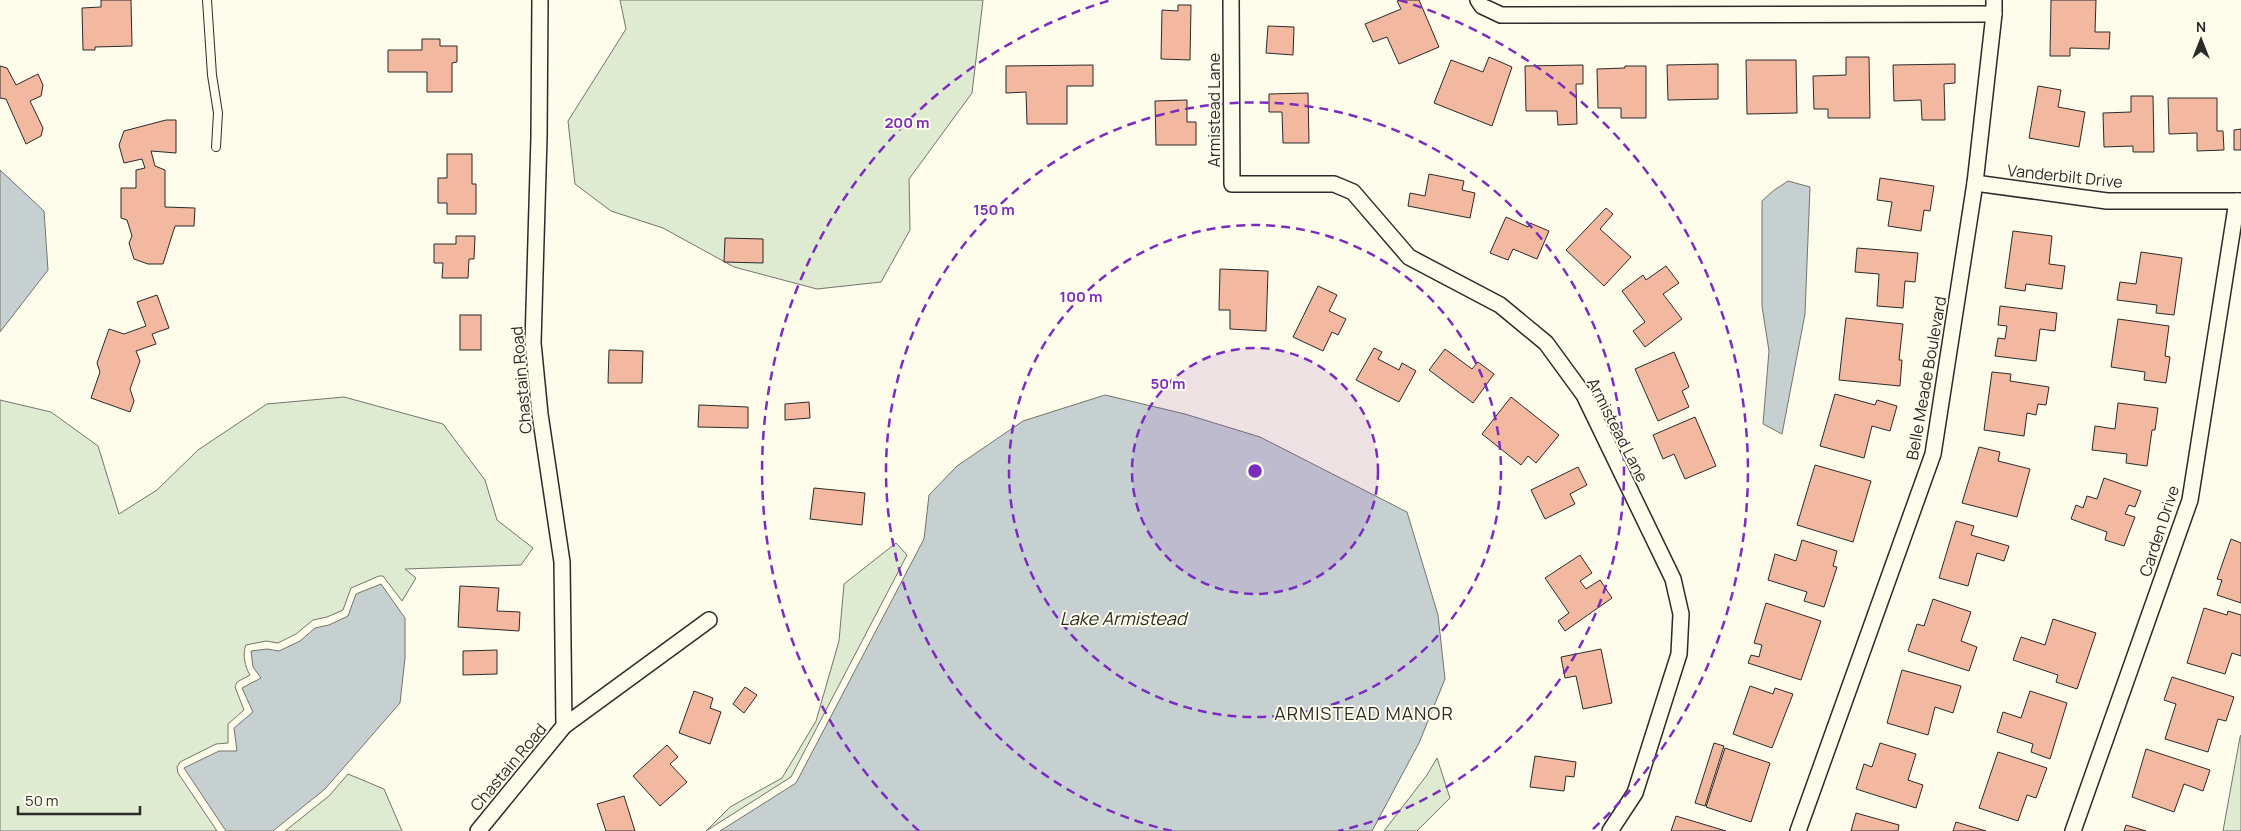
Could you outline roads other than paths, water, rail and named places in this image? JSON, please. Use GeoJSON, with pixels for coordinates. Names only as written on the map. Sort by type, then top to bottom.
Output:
{"type":"FeatureCollection","features":[{"type":"Feature","properties":{"kind":"street","name":"Chastain Road"},"geometry":{"type":"LineString","coordinates":[[540,0],[540,137],[533,343],[540,414],[562,562],[564,726]]}},
{"type":"Feature","properties":{"kind":"street","name":"Armistead Lane"},"geometry":{"type":"LineString","coordinates":[[1231,0],[1232,184],[1334,184],[1353,192],[1409,257],[1500,305],[1546,343],[1584,395],[1673,579],[1680,614],[1679,654],[1635,793],[1610,831]]}},
{"type":"Feature","properties":{"kind":"street"},"geometry":{"type":"LineString","coordinates":[[1478,0],[1482,6],[1500,15],[1994,7]]}},
{"type":"Feature","properties":{"kind":"street","name":"Belle Meade Boulevard"},"geometry":{"type":"LineString","coordinates":[[1798,831],[1933,454],[1975,183],[1994,7]]}},
{"type":"Feature","properties":{"kind":"street","name":"Vanderbilt Drive"},"geometry":{"type":"LineString","coordinates":[[1975,183],[2107,201],[2239,201]]}},
{"type":"Feature","properties":{"kind":"street","name":"Carden Drive"},"geometry":{"type":"LineString","coordinates":[[2073,831],[2190,500],[2239,201]]}},
{"type":"Feature","properties":{"kind":"street","name":"Chastain Road"},"geometry":{"type":"LineString","coordinates":[[478,831],[564,726],[709,620]]}},
{"type":"Feature","properties":{"kind":"lane"},"geometry":{"type":"LineString","coordinates":[[207,0],[212,75],[218,113],[216,147]]}},
{"type":"Feature","properties":{"kind":"water"},"geometry":{"type":"Polygon","coordinates":[[[0,170],[44,211],[48,270],[0,332],[0,170]]]}},
{"type":"Feature","properties":{"kind":"water"},"geometry":{"type":"Polygon","coordinates":[[[1788,181],[1810,187],[1805,314],[1782,434],[1763,424],[1769,351],[1762,306],[1762,201],[1788,181]]]}},
{"type":"Feature","properties":{"kind":"water","name":"Lake Armistead"},"geometry":{"type":"Polygon","coordinates":[[[1105,395],[1185,414],[1260,437],[1407,512],[1438,615],[1445,679],[1419,743],[1372,831],[720,831],[796,783],[924,539],[929,495],[957,466],[1023,421],[1105,395]]]}},
{"type":"Feature","properties":{"kind":"water"},"geometry":{"type":"Polygon","coordinates":[[[381,584],[405,618],[405,658],[400,703],[325,789],[273,831],[226,831],[184,768],[219,751],[237,751],[234,728],[253,712],[242,688],[261,678],[253,667],[251,651],[267,649],[279,651],[300,641],[315,628],[329,625],[348,616],[356,594],[381,584]]]}},
{"type":"Feature","properties":{"kind":"district","name":"ARMISTEAD MANOR"},"geometry":{"type":"Point","coordinates":[1364,713]}}]}
